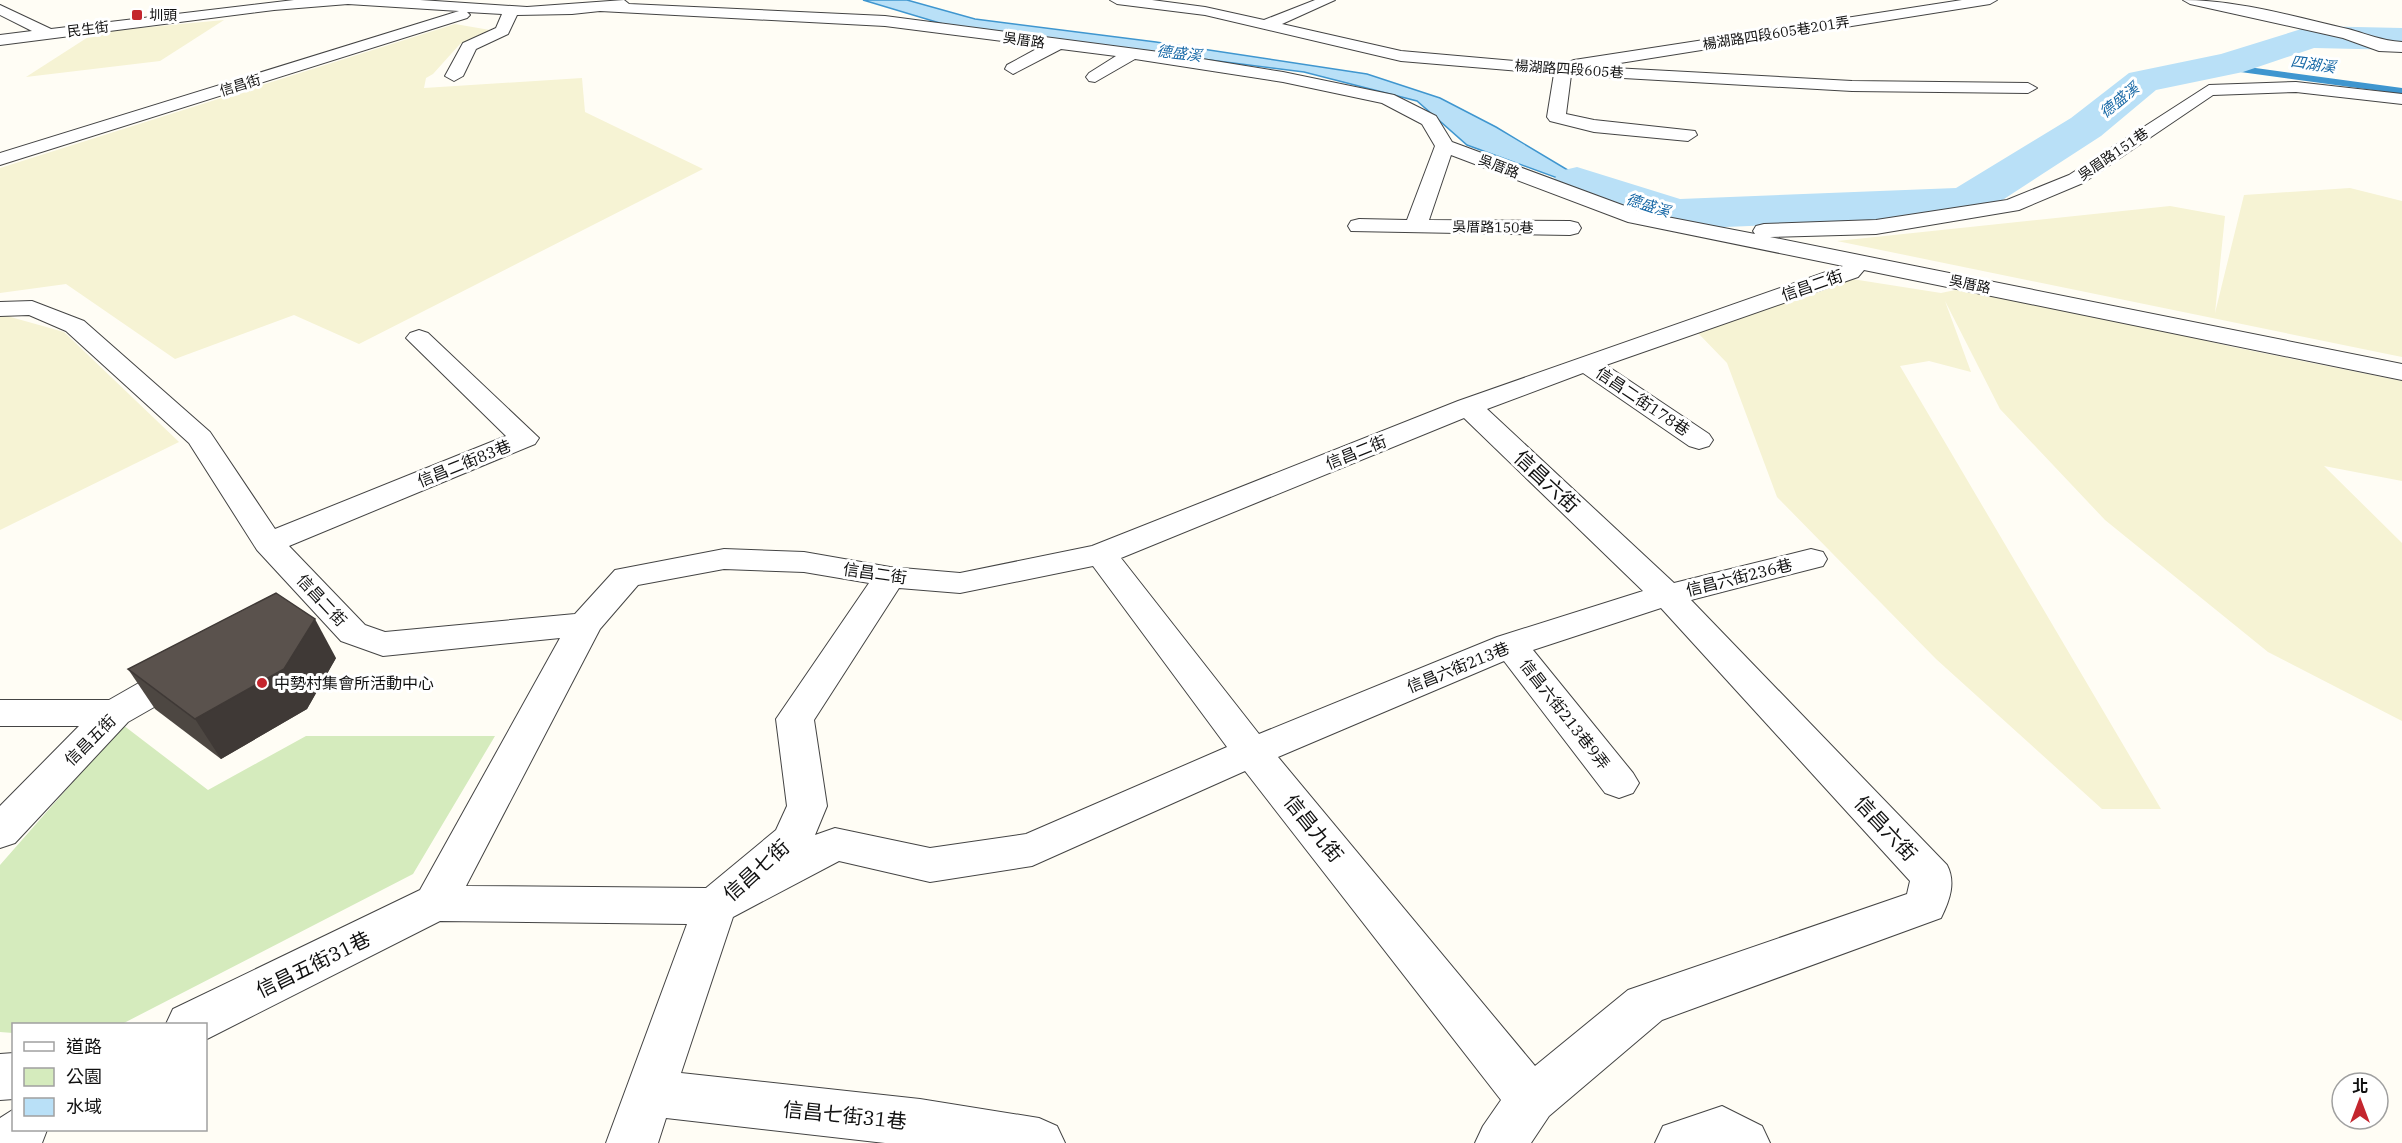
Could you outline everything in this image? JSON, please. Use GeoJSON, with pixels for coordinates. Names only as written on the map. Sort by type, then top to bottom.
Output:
{"type":"FeatureCollection","features":[{"type":"Feature","properties":{"kind":"street","name":"民生街"},"geometry":{"type":"LineString","coordinates":[[0,40],[348,0],[512,11],[602,8],[641,0]]}},
{"type":"Feature","properties":{"kind":"street","name":"楊湖路四段605巷"},"geometry":{"type":"LineString","coordinates":[[1117,0],[1205,11],[1401,56],[1563,70],[1852,86],[2028,87]]}},
{"type":"Feature","properties":{"kind":"street"},"geometry":{"type":"LineString","coordinates":[[1268,24],[1328,0]]}},
{"type":"Feature","properties":{"kind":"street","name":"楊湖路四段605巷201弄"},"geometry":{"type":"LineString","coordinates":[[1563,70],[1574,65],[1990,0]]}},
{"type":"Feature","properties":{"kind":"street"},"geometry":{"type":"LineString","coordinates":[[2190,0],[2348,34],[2379,46],[2402,47]]}},
{"type":"Feature","properties":{"kind":"street"},"geometry":{"type":"LineString","coordinates":[[147,22],[165,5]]}},
{"type":"Feature","properties":{"kind":"street","name":"吳厝路"},"geometry":{"type":"LineString","coordinates":[[602,8],[885,21],[1283,77],[1388,99],[1429,120],[1445,146],[1636,217],[2402,372]]}},
{"type":"Feature","properties":{"kind":"street"},"geometry":{"type":"LineString","coordinates":[[0,9],[49,34]]}},
{"type":"Feature","properties":{"kind":"street","name":"信昌街"},"geometry":{"type":"LineString","coordinates":[[0,159],[479,10]]}},
{"type":"Feature","properties":{"kind":"street"},"geometry":{"type":"LineString","coordinates":[[454,76],[469,46],[502,31],[512,11]]}},
{"type":"Feature","properties":{"kind":"street"},"geometry":{"type":"LineString","coordinates":[[2305,25],[2380,29]]}},
{"type":"Feature","properties":{"kind":"street"},"geometry":{"type":"LineString","coordinates":[[1013,69],[1058,44]]}},
{"type":"Feature","properties":{"kind":"street"},"geometry":{"type":"LineString","coordinates":[[1095,77],[1131,54]]}},
{"type":"Feature","properties":{"kind":"street"},"geometry":{"type":"LineString","coordinates":[[1563,70],[1556,117],[1594,126],[1688,135]]}},
{"type":"Feature","properties":{"kind":"street","name":"吳眉路151巷"},"geometry":{"type":"LineString","coordinates":[[1710,233],[1875,227],[2012,206],[2076,179],[2209,90],[2296,87],[2402,99]]}},
{"type":"Feature","properties":{"kind":"street"},"geometry":{"type":"LineString","coordinates":[[1416,226],[1445,146]]}},
{"type":"Feature","properties":{"kind":"street","name":"吳厝路150巷"},"geometry":{"type":"LineString","coordinates":[[1359,226],[1570,228]]}},
{"type":"Feature","properties":{"kind":"street","name":"信昌二街"},"geometry":{"type":"LineString","coordinates":[[0,309],[32,308],[75,326],[200,438],[268,543],[305,606],[353,633],[384,644],[524,632],[585,624],[627,577],[724,559],[804,562],[890,577],[960,583],[1101,554],[1468,407],[1586,363],[1850,272],[1859,261]]}},
{"type":"Feature","properties":{"kind":"street","name":"信昌二街83巷"},"geometry":{"type":"LineString","coordinates":[[268,543],[525,438],[419,338]]}},
{"type":"Feature","properties":{"kind":"street","name":"信昌二街178巷"},"geometry":{"type":"LineString","coordinates":[[1586,363],[1700,440]]}},
{"type":"Feature","properties":{"kind":"street","name":"信昌六街"},"geometry":{"type":"LineString","coordinates":[[1468,407],[1667,595],[1932,877],[1926,905],[1645,1005],[1531,1099],[1501,1143]]}},
{"type":"Feature","properties":{"kind":"street","name":"信昌九街"},"geometry":{"type":"LineString","coordinates":[[1101,554],[1252,752],[1531,1099]]}},
{"type":"Feature","properties":{"kind":"street","name":"信昌六街236巷"},"geometry":{"type":"LineString","coordinates":[[1667,595],[1810,559]]}},
{"type":"Feature","properties":{"kind":"street","name":"信昌七街"},"geometry":{"type":"LineString","coordinates":[[632,1143],[715,906],[792,840],[807,806],[795,719],[890,577]]}},
{"type":"Feature","properties":{"kind":"street","name":"信昌六街213巷"},"geometry":{"type":"LineString","coordinates":[[715,906],[835,844],[930,865],[1032,850],[1252,752],[1510,645],[1667,595]]}},
{"type":"Feature","properties":{"kind":"street"},"geometry":{"type":"LineString","coordinates":[[585,624],[435,903],[715,906]]}},
{"type":"Feature","properties":{"kind":"street","name":"信昌六街213巷9弄"},"geometry":{"type":"LineString","coordinates":[[1510,645],[1619,783]]}},
{"type":"Feature","properties":{"kind":"street","name":"信昌五街"},"geometry":{"type":"LineString","coordinates":[[0,832],[115,713],[218,655]]}},
{"type":"Feature","properties":{"kind":"street"},"geometry":{"type":"LineString","coordinates":[[0,713],[115,713]]}},
{"type":"Feature","properties":{"kind":"street","name":"信昌五街31巷"},"geometry":{"type":"LineString","coordinates":[[192,1023],[435,903]]}},
{"type":"Feature","properties":{"kind":"street","name":"信昌七街31巷"},"geometry":{"type":"LineString","coordinates":[[650,1093],[918,1133],[1039,1143]]}},
{"type":"Feature","properties":{"kind":"street"},"geometry":{"type":"LineString","coordinates":[[12,1143],[21,1131]]}},
{"type":"Feature","properties":{"kind":"street"},"geometry":{"type":"LineString","coordinates":[[1681,1143],[1722,1131],[1744,1143]]}},
{"type":"Feature","properties":{"kind":"shaded area"},"geometry":{"type":"Polygon","coordinates":[[[224,20],[160,61],[26,77],[96,32],[224,20]]]}},
{"type":"Feature","properties":{"kind":"shaded area"},"geometry":{"type":"Polygon","coordinates":[[[455,24],[490,30],[460,44],[433,74],[426,78],[424,88],[582,78],[585,112],[703,169],[359,344],[294,315],[175,359],[66,284],[0,293],[0,168],[455,24]]]}},
{"type":"Feature","properties":{"kind":"shaded area"},"geometry":{"type":"Polygon","coordinates":[[[2350,188],[2402,201],[2402,357],[1837,241],[2170,206],[2225,216],[2215,313],[2244,195],[2350,188]]]}},
{"type":"Feature","properties":{"kind":"shaded area"},"geometry":{"type":"Polygon","coordinates":[[[1852,279],[1941,293],[1960,289],[2086,312],[2233,347],[2402,381],[2402,481],[2324,466],[2402,543],[2402,721],[2268,652],[2105,520],[2000,409],[1945,301],[1971,372],[1929,361],[1900,366],[2161,809],[2102,809],[1936,659],[1777,497],[1727,363],[1697,332],[1852,279]]]}},
{"type":"Feature","properties":{"kind":"shaded area"},"geometry":{"type":"Polygon","coordinates":[[[0,314],[64,332],[179,442],[0,530],[0,314]]]}},
{"type":"Feature","properties":{"kind":"green space"},"geometry":{"type":"Polygon","coordinates":[[[123,725],[208,790],[306,736],[495,736],[413,874],[124,1023],[12,1023],[12,1033],[0,1032],[0,865],[123,725]]]}},
{"type":"Feature","properties":{"kind":"water"},"geometry":{"type":"Polygon","coordinates":[[[863,0],[907,0],[975,19],[1156,42],[1367,74],[1440,98],[1496,127],[1571,172],[1676,214],[1656,214],[1467,145],[1417,101],[1304,72],[953,27],[863,0]]]}},
{"type":"Feature","properties":{"kind":"building"},"geometry":{"type":"Polygon","coordinates":[[[276,593],[315,619],[284,669],[195,719],[128,669],[276,593]]]}},
{"type":"Feature","properties":{"kind":"waterway","name":"德盛溪"},"geometry":{"type":"LineString","coordinates":[[1577,181],[1676,214],[1967,202],[2086,127],[2143,81],[2229,64],[2311,37],[2402,39]]}},
{"type":"Feature","properties":{"kind":"waterway","name":"四湖溪"},"geometry":{"type":"LineString","coordinates":[[2219,66],[2402,91]]}},
{"type":"Feature","properties":{"kind":"place","name":"圳頭"},"geometry":{"type":"Point","coordinates":[137,15]}},
{"type":"Feature","properties":{"kind":"place","name":"中勢村集會所活動中心"},"geometry":{"type":"Point","coordinates":[262,683]}}]}
